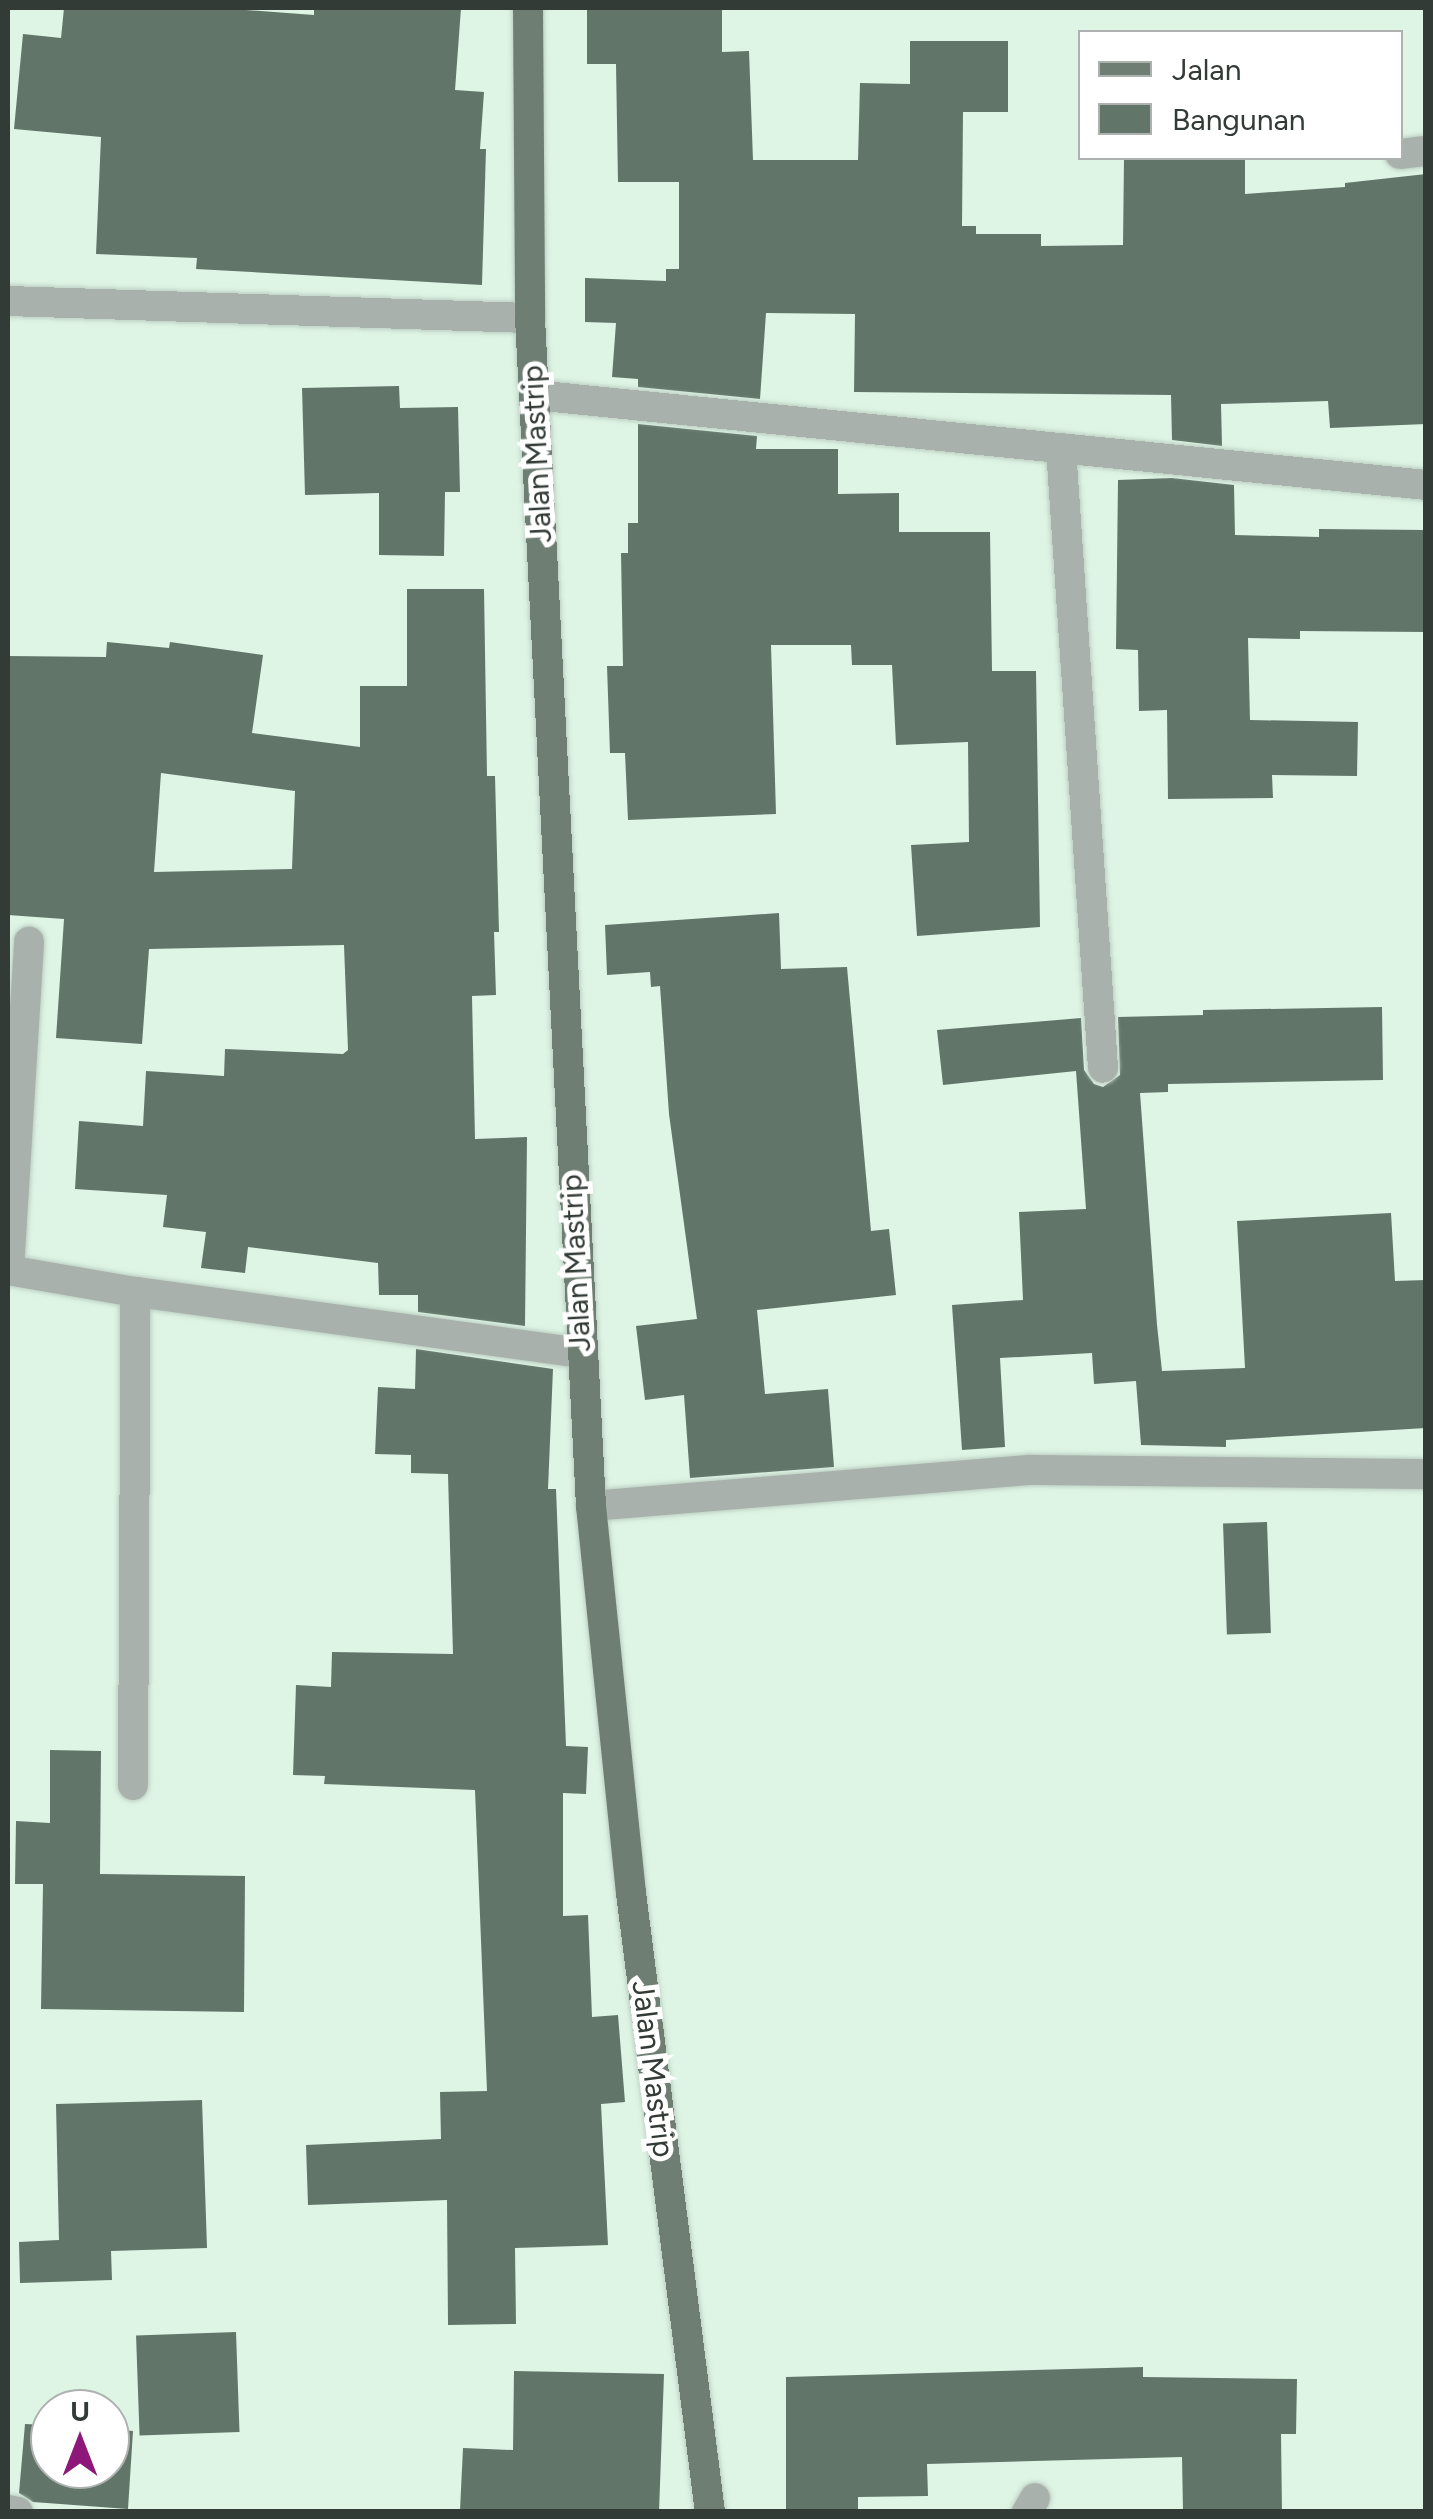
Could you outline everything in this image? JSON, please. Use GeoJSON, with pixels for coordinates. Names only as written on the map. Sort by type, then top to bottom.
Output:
{"type":"FeatureCollection","features":[{"type":"Feature","properties":{"kind":"main road","name":"Jalan Mastrip"},"geometry":{"type":"LineString","coordinates":[[528,8],[530,318],[580,1353],[591,1506],[631,1893],[710,2512]]}},
{"type":"Feature","properties":{"kind":"street"},"geometry":{"type":"LineString","coordinates":[[8,301],[530,318]]}},
{"type":"Feature","properties":{"kind":"street"},"geometry":{"type":"LineString","coordinates":[[534,396],[1426,485]]}},
{"type":"Feature","properties":{"kind":"street"},"geometry":{"type":"LineString","coordinates":[[1061,448],[1103,1068]]}},
{"type":"Feature","properties":{"kind":"street"},"geometry":{"type":"LineString","coordinates":[[29,942],[8,1270],[136,1292],[580,1353]]}},
{"type":"Feature","properties":{"kind":"street"},"geometry":{"type":"LineString","coordinates":[[133,1785],[136,1292]]}},
{"type":"Feature","properties":{"kind":"street"},"geometry":{"type":"LineString","coordinates":[[591,1506],[1029,1470],[1426,1474]]}},
{"type":"Feature","properties":{"kind":"street"},"geometry":{"type":"LineString","coordinates":[[8,2510],[18,2512]]}},
{"type":"Feature","properties":{"kind":"building"},"geometry":{"type":"Polygon","coordinates":[[[64,8],[219,8],[314,15],[314,8],[461,8],[455,90],[484,92],[480,149],[486,149],[482,285],[196,269],[197,258],[96,254],[101,137],[14,129],[23,34],[61,38],[64,8]]]}},
{"type":"Feature","properties":{"kind":"building"},"geometry":{"type":"Polygon","coordinates":[[[587,8],[722,8],[722,52],[749,51],[753,160],[858,160],[860,83],[910,84],[910,41],[1008,41],[1008,112],[963,112],[962,226],[976,226],[976,234],[1041,234],[1041,246],[1123,245],[1124,160],[1245,160],[1245,194],[1345,187],[1345,183],[1426,174],[1426,424],[1330,428],[1328,401],[1221,404],[1222,446],[1172,440],[1171,395],[854,392],[855,314],[766,313],[760,399],[638,387],[638,379],[612,377],[616,323],[585,322],[585,278],[666,281],[666,269],[679,269],[679,182],[618,182],[616,64],[587,64],[587,8]]]}},
{"type":"Feature","properties":{"kind":"building"},"geometry":{"type":"Polygon","coordinates":[[[399,386],[400,408],[458,407],[460,492],[445,492],[444,556],[379,555],[379,493],[305,495],[302,388],[399,386]]]}},
{"type":"Feature","properties":{"kind":"building"},"geometry":{"type":"Polygon","coordinates":[[[638,424],[757,436],[756,449],[838,449],[838,494],[899,493],[899,532],[990,532],[992,671],[1036,671],[1040,927],[917,936],[911,845],[969,842],[968,742],[896,745],[892,665],[852,665],[851,645],[771,645],[776,814],[628,820],[625,753],[610,753],[607,666],[623,666],[621,553],[628,553],[628,523],[638,523],[638,424]]]}},
{"type":"Feature","properties":{"kind":"building"},"geometry":{"type":"Polygon","coordinates":[[[1172,478],[1234,485],[1235,535],[1319,537],[1319,529],[1426,530],[1426,632],[1300,631],[1300,639],[1248,638],[1250,720],[1358,722],[1357,776],[1272,775],[1273,798],[1168,799],[1167,710],[1139,711],[1138,650],[1116,649],[1118,480],[1172,478]]]}},
{"type":"Feature","properties":{"kind":"building"},"geometry":{"type":"Polygon","coordinates":[[[407,589],[484,589],[487,776],[495,776],[499,932],[494,932],[496,995],[472,996],[475,1139],[527,1137],[525,1326],[418,1312],[418,1295],[379,1295],[378,1263],[248,1247],[245,1273],[201,1268],[206,1232],[163,1227],[167,1195],[75,1189],[79,1121],[143,1126],[146,1071],[224,1076],[225,1049],[343,1054],[348,1050],[344,945],[149,949],[142,1044],[56,1038],[64,919],[8,915],[8,656],[106,657],[107,642],[169,648],[170,642],[263,655],[252,733],[360,747],[360,686],[407,686],[407,589]],[[161,773],[154,872],[292,869],[295,791],[161,773]]]}},
{"type":"Feature","properties":{"kind":"building"},"geometry":{"type":"Polygon","coordinates":[[[779,913],[781,969],[847,967],[871,1231],[889,1229],[896,1295],[757,1310],[765,1394],[828,1389],[834,1467],[690,1478],[684,1395],[645,1400],[636,1326],[697,1319],[669,1114],[660,986],[651,987],[650,972],[607,975],[605,925],[779,913]]]}},
{"type":"Feature","properties":{"kind":"building"},"geometry":{"type":"Polygon","coordinates":[[[1382,1007],[1383,1080],[1168,1084],[1168,1092],[1140,1093],[1157,1325],[1162,1371],[1245,1368],[1237,1221],[1391,1213],[1395,1281],[1426,1280],[1426,1428],[1226,1440],[1226,1447],[1141,1445],[1136,1381],[1094,1384],[1092,1353],[1000,1358],[1005,1447],[962,1450],[952,1305],[1023,1300],[1019,1212],[1086,1209],[1076,1071],[943,1085],[937,1030],[1081,1018],[1084,1070],[1094,1084],[1103,1087],[1120,1075],[1118,1017],[1203,1015],[1203,1010],[1382,1007]]]}},
{"type":"Feature","properties":{"kind":"building"},"geometry":{"type":"Polygon","coordinates":[[[416,1349],[553,1369],[548,1489],[556,1489],[566,1746],[588,1747],[586,1794],[563,1793],[563,1916],[588,1915],[592,2017],[618,2015],[625,2102],[601,2104],[608,2245],[515,2248],[516,2324],[448,2325],[447,2200],[308,2205],[306,2145],[441,2139],[440,2092],[487,2091],[475,1790],[324,1784],[325,1776],[293,1775],[296,1685],[331,1687],[332,1652],[453,1654],[448,1474],[411,1473],[411,1455],[375,1454],[378,1387],[415,1389],[416,1349]]]}},
{"type":"Feature","properties":{"kind":"building"},"geometry":{"type":"Polygon","coordinates":[[[1267,1522],[1271,1633],[1227,1634],[1223,1524],[1267,1522]]]}},
{"type":"Feature","properties":{"kind":"building"},"geometry":{"type":"Polygon","coordinates":[[[50,1750],[101,1751],[100,1874],[245,1876],[244,2012],[41,2009],[43,1884],[15,1884],[16,1821],[50,1823],[50,1750]]]}},
{"type":"Feature","properties":{"kind":"building"},"geometry":{"type":"Polygon","coordinates":[[[202,2100],[207,2248],[111,2251],[112,2280],[20,2283],[19,2242],[59,2240],[56,2104],[202,2100]]]}},
{"type":"Feature","properties":{"kind":"building"},"geometry":{"type":"Polygon","coordinates":[[[236,2332],[239,2432],[140,2435],[136,2335],[236,2332]]]}},
{"type":"Feature","properties":{"kind":"building"},"geometry":{"type":"Polygon","coordinates":[[[1143,2367],[1143,2377],[1297,2379],[1296,2434],[1281,2434],[1282,2512],[1183,2512],[1182,2457],[927,2464],[928,2496],[858,2497],[858,2512],[786,2512],[786,2377],[1143,2367]]]}},
{"type":"Feature","properties":{"kind":"building"},"geometry":{"type":"Polygon","coordinates":[[[514,2371],[664,2374],[659,2512],[460,2510],[463,2448],[513,2450],[514,2371]]]}},
{"type":"Feature","properties":{"kind":"building"},"geometry":{"type":"Polygon","coordinates":[[[25,2424],[30,2424],[30,2489],[129,2489],[128,2509],[33,2502],[19,2493],[25,2424]]]}},
{"type":"Feature","properties":{"kind":"building"},"geometry":{"type":"Polygon","coordinates":[[[130,2431],[133,2431],[130,2478],[130,2431]]]}}]}
